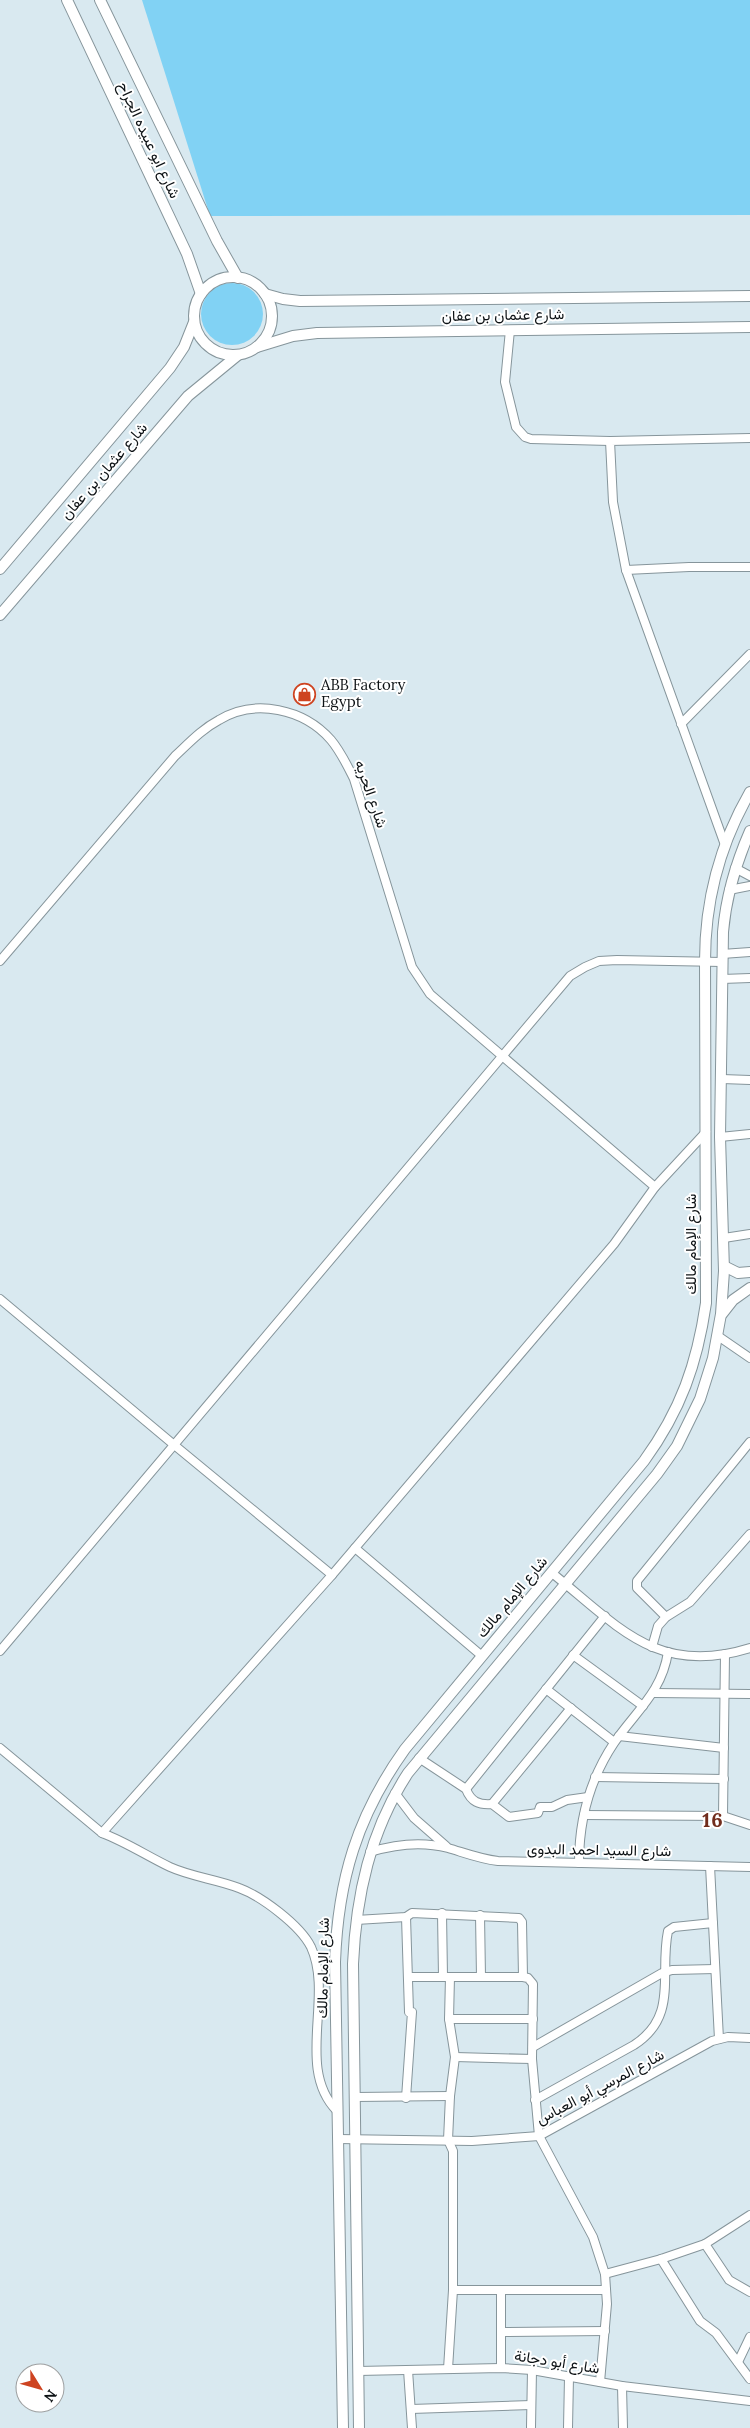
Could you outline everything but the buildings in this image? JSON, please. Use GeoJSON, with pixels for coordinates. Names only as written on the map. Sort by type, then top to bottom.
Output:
{"type":"FeatureCollection","features":[{"type":"Feature","properties":{"kind":"street","name":"شارع ابو عبيده الجراح"},"geometry":{"type":"LineString","coordinates":[[67,0],[187,254],[201,294]]}},
{"type":"Feature","properties":{"kind":"street","name":"شارع ابو عبيده الجراح"},"geometry":{"type":"LineString","coordinates":[[100,0],[217,242],[238,278]]}},
{"type":"Feature","properties":{"kind":"street"},"geometry":{"type":"LineString","coordinates":[[224,278],[238,278],[257,285],[265,294],[270,304],[271,322],[266,338],[258,347],[238,355],[226,355],[210,348],[198,334],[194,322],[196,302],[211,284],[224,278]]}},
{"type":"Feature","properties":{"kind":"street","name":"شارع عثمان بن عفان"},"geometry":{"type":"LineString","coordinates":[[265,294],[300,301],[750,296]]}},
{"type":"Feature","properties":{"kind":"street","name":"شارع عثمان بن عفان"},"geometry":{"type":"LineString","coordinates":[[0,569],[170,368],[184,348],[194,322]]}},
{"type":"Feature","properties":{"kind":"street","name":"شارع عثمان بن عفان"},"geometry":{"type":"LineString","coordinates":[[258,347],[293,336],[318,333],[750,327]]}},
{"type":"Feature","properties":{"kind":"street"},"geometry":{"type":"LineString","coordinates":[[510,330],[505,382],[516,427],[520,434],[531,439],[610,441],[750,438]]}},
{"type":"Feature","properties":{"kind":"street","name":"شارع عثمان بن عفان"},"geometry":{"type":"LineString","coordinates":[[0,615],[188,396],[238,355]]}},
{"type":"Feature","properties":{"kind":"street"},"geometry":{"type":"LineString","coordinates":[[610,441],[613,502],[626,570],[726,844]]}},
{"type":"Feature","properties":{"kind":"street"},"geometry":{"type":"LineString","coordinates":[[626,570],[750,567]]}},
{"type":"Feature","properties":{"kind":"street"},"geometry":{"type":"LineString","coordinates":[[681,724],[750,654]]}},
{"type":"Feature","properties":{"kind":"street","name":"شارع الحريه"},"geometry":{"type":"LineString","coordinates":[[0,961],[175,756],[196,735],[220,718],[249,710],[272,708],[290,713],[311,724],[329,739],[344,757],[354,779],[412,967],[418,980],[430,994],[655,1187]]}},
{"type":"Feature","properties":{"kind":"street","name":"شارع الإمام مالك"},"geometry":{"type":"LineString","coordinates":[[343,2428],[336,1942],[342,1894],[351,1852],[369,1807],[388,1773],[405,1749],[657,1444],[677,1407],[693,1368],[706,1302],[705,962],[709,903],[726,844],[750,792]]}},
{"type":"Feature","properties":{"kind":"street","name":"شارع الإمام مالك"},"geometry":{"type":"LineString","coordinates":[[359,2428],[353,1964],[356,1920],[370,1852],[380,1823],[395,1793],[419,1758],[657,1474],[677,1446],[700,1399],[718,1336],[722,1314],[724,1238],[720,1137],[723,925],[735,868],[750,831]]}},
{"type":"Feature","properties":{"kind":"street"},"geometry":{"type":"LineString","coordinates":[[735,868],[750,876]]}},
{"type":"Feature","properties":{"kind":"street"},"geometry":{"type":"LineString","coordinates":[[729,890],[750,886]]}},
{"type":"Feature","properties":{"kind":"street"},"geometry":{"type":"LineString","coordinates":[[0,1651],[172,1444],[350,1238],[570,976],[584,966],[599,961],[705,962],[750,952]]}},
{"type":"Feature","properties":{"kind":"street"},"geometry":{"type":"LineString","coordinates":[[722,979],[750,978]]}},
{"type":"Feature","properties":{"kind":"street"},"geometry":{"type":"LineString","coordinates":[[706,1051],[712,1056],[716,1056],[722,1050]]}},
{"type":"Feature","properties":{"kind":"street"},"geometry":{"type":"LineString","coordinates":[[722,1079],[750,1080]]}},
{"type":"Feature","properties":{"kind":"street"},"geometry":{"type":"LineString","coordinates":[[706,1097],[708,1093],[716,1090],[722,1096]]}},
{"type":"Feature","properties":{"kind":"street"},"geometry":{"type":"LineString","coordinates":[[102,1833],[332,1575],[614,1244],[655,1187],[706,1132]]}},
{"type":"Feature","properties":{"kind":"street"},"geometry":{"type":"LineString","coordinates":[[720,1137],[750,1134]]}},
{"type":"Feature","properties":{"kind":"street"},"geometry":{"type":"LineString","coordinates":[[724,1238],[750,1234]]}},
{"type":"Feature","properties":{"kind":"street"},"geometry":{"type":"LineString","coordinates":[[724,1266],[738,1273],[750,1272]]}},
{"type":"Feature","properties":{"kind":"street"},"geometry":{"type":"LineString","coordinates":[[722,1314],[733,1300],[750,1288]]}},
{"type":"Feature","properties":{"kind":"street"},"geometry":{"type":"LineString","coordinates":[[0,1298],[172,1444],[332,1575]]}},
{"type":"Feature","properties":{"kind":"street"},"geometry":{"type":"LineString","coordinates":[[718,1336],[750,1358]]}},
{"type":"Feature","properties":{"kind":"street"},"geometry":{"type":"LineString","coordinates":[[666,1617],[637,1588],[637,1581],[750,1442]]}},
{"type":"Feature","properties":{"kind":"street"},"geometry":{"type":"LineString","coordinates":[[652,1647],[654,1636],[666,1617],[690,1602],[750,1534]]}},
{"type":"Feature","properties":{"kind":"street"},"geometry":{"type":"LineString","coordinates":[[355,1548],[482,1656]]}},
{"type":"Feature","properties":{"kind":"street"},"geometry":{"type":"LineString","coordinates":[[552,1573],[626,1634],[652,1647],[668,1652],[696,1656],[725,1654],[750,1648]]}},
{"type":"Feature","properties":{"kind":"street"},"geometry":{"type":"LineString","coordinates":[[466,1789],[604,1616]]}},
{"type":"Feature","properties":{"kind":"street"},"geometry":{"type":"LineString","coordinates":[[579,1863],[584,1815],[595,1777],[617,1739],[654,1693],[666,1667],[668,1652]]}},
{"type":"Feature","properties":{"kind":"street"},"geometry":{"type":"LineString","coordinates":[[723,1816],[725,1654]]}},
{"type":"Feature","properties":{"kind":"street"},"geometry":{"type":"LineString","coordinates":[[573,1655],[643,1706]]}},
{"type":"Feature","properties":{"kind":"street"},"geometry":{"type":"LineString","coordinates":[[546,1689],[617,1739],[724,1748]]}},
{"type":"Feature","properties":{"kind":"street"},"geometry":{"type":"LineString","coordinates":[[654,1693],[750,1694]]}},
{"type":"Feature","properties":{"kind":"street"},"geometry":{"type":"LineString","coordinates":[[492,1804],[546,1741],[571,1708]]}},
{"type":"Feature","properties":{"kind":"street"},"geometry":{"type":"LineString","coordinates":[[0,1748],[102,1833],[123,1841],[183,1872],[240,1888],[268,1905],[303,1936],[310,1946],[318,1972],[319,2073],[323,2093],[338,2111]]}},
{"type":"Feature","properties":{"kind":"street"},"geometry":{"type":"LineString","coordinates":[[419,1758],[466,1789],[469,1797],[480,1805],[492,1804],[509,1817],[538,1813],[540,1807],[552,1807],[567,1800],[588,1797]]}},
{"type":"Feature","properties":{"kind":"street"},"geometry":{"type":"LineString","coordinates":[[595,1777],[724,1779]]}},
{"type":"Feature","properties":{"kind":"street","name":"شارع السيد احمد البدوى"},"geometry":{"type":"LineString","coordinates":[[395,1793],[414,1818],[450,1849]]}},
{"type":"Feature","properties":{"kind":"street"},"geometry":{"type":"LineString","coordinates":[[584,1815],[723,1816],[750,1825]]}},
{"type":"Feature","properties":{"kind":"street","name":"شارع السيد احمد البدوى"},"geometry":{"type":"LineString","coordinates":[[370,1852],[386,1847],[418,1844],[450,1849],[473,1857],[498,1861],[750,1867]]}},
{"type":"Feature","properties":{"kind":"street"},"geometry":{"type":"LineString","coordinates":[[710,1866],[719,2039]]}},
{"type":"Feature","properties":{"kind":"street"},"geometry":{"type":"LineString","coordinates":[[356,1920],[406,1917],[412,1913],[517,1918],[522,1920],[523,1977]]}},
{"type":"Feature","properties":{"kind":"street"},"geometry":{"type":"LineString","coordinates":[[442,1913],[449,2019],[455,2057],[450,2096],[448,2140],[452,2151],[453,2290],[448,2369]]}},
{"type":"Feature","properties":{"kind":"street"},"geometry":{"type":"LineString","coordinates":[[480,1915],[482,1977]]}},
{"type":"Feature","properties":{"kind":"street"},"geometry":{"type":"LineString","coordinates":[[406,1917],[410,1977],[409,2012],[412,2012],[406,2098]]}},
{"type":"Feature","properties":{"kind":"street"},"geometry":{"type":"LineString","coordinates":[[535,2100],[634,2045],[648,2034],[662,2012],[668,1933],[670,1929],[713,1923]]}},
{"type":"Feature","properties":{"kind":"street"},"geometry":{"type":"LineString","coordinates":[[533,2046],[666,1972],[715,1969]]}},
{"type":"Feature","properties":{"kind":"street"},"geometry":{"type":"LineString","coordinates":[[410,1977],[523,1977],[528,1978],[533,1984],[532,2058],[539,2136],[593,2237],[604,2274],[606,2290],[600,2382]]}},
{"type":"Feature","properties":{"kind":"street"},"geometry":{"type":"LineString","coordinates":[[449,2019],[533,2019]]}},
{"type":"Feature","properties":{"kind":"street","name":"شارع المرسي أبو العباس"},"geometry":{"type":"LineString","coordinates":[[338,2139],[497,2140],[539,2136],[719,2039],[750,2038]]}},
{"type":"Feature","properties":{"kind":"street"},"geometry":{"type":"LineString","coordinates":[[455,2057],[532,2058]]}},
{"type":"Feature","properties":{"kind":"street"},"geometry":{"type":"LineString","coordinates":[[355,2097],[406,2098],[450,2096]]}},
{"type":"Feature","properties":{"kind":"street"},"geometry":{"type":"LineString","coordinates":[[604,2274],[661,2259],[705,2244],[750,2215]]}},
{"type":"Feature","properties":{"kind":"street"},"geometry":{"type":"LineString","coordinates":[[705,2244],[729,2280],[750,2292]]}},
{"type":"Feature","properties":{"kind":"street"},"geometry":{"type":"LineString","coordinates":[[661,2259],[700,2321],[716,2333],[750,2379]]}},
{"type":"Feature","properties":{"kind":"street"},"geometry":{"type":"LineString","coordinates":[[453,2290],[606,2290]]}},
{"type":"Feature","properties":{"kind":"street"},"geometry":{"type":"LineString","coordinates":[[500,2368],[501,2290]]}},
{"type":"Feature","properties":{"kind":"street"},"geometry":{"type":"LineString","coordinates":[[501,2332],[604,2331]]}},
{"type":"Feature","properties":{"kind":"street"},"geometry":{"type":"LineString","coordinates":[[738,2362],[750,2337]]}},
{"type":"Feature","properties":{"kind":"street","name":"شارع أبو دجانة"},"geometry":{"type":"LineString","coordinates":[[358,2371],[500,2368],[532,2370],[622,2386],[750,2401]]}},
{"type":"Feature","properties":{"kind":"street"},"geometry":{"type":"LineString","coordinates":[[408,2370],[412,2428]]}},
{"type":"Feature","properties":{"kind":"street"},"geometry":{"type":"LineString","coordinates":[[531,2427],[532,2370]]}},
{"type":"Feature","properties":{"kind":"street"},"geometry":{"type":"LineString","coordinates":[[568,2428],[569,2377]]}},
{"type":"Feature","properties":{"kind":"street"},"geometry":{"type":"LineString","coordinates":[[622,2386],[622,2428]]}},
{"type":"Feature","properties":{"kind":"street"},"geometry":{"type":"LineString","coordinates":[[410,2409],[532,2405]]}},
{"type":"Feature","properties":{"kind":"shaded area"},"geometry":{"type":"Polygon","coordinates":[[[142,0],[750,0],[750,215],[210,216],[142,0]]]}},
{"type":"Feature","properties":{"kind":"shaded area"},"geometry":{"type":"Polygon","coordinates":[[[232,283],[244,285],[254,292],[261,302],[263,314],[261,326],[254,336],[244,343],[232,345],[220,343],[210,336],[203,326],[201,314],[203,302],[210,292],[220,285],[232,283]]]}},
{"type":"Feature","properties":{"kind":"place","name":"ABB Factory Egypt"},"geometry":{"type":"Point","coordinates":[305,694]}},
{"type":"Feature","properties":{"kind":"district","name":"16"},"geometry":{"type":"Point","coordinates":[713,1820]}}]}
